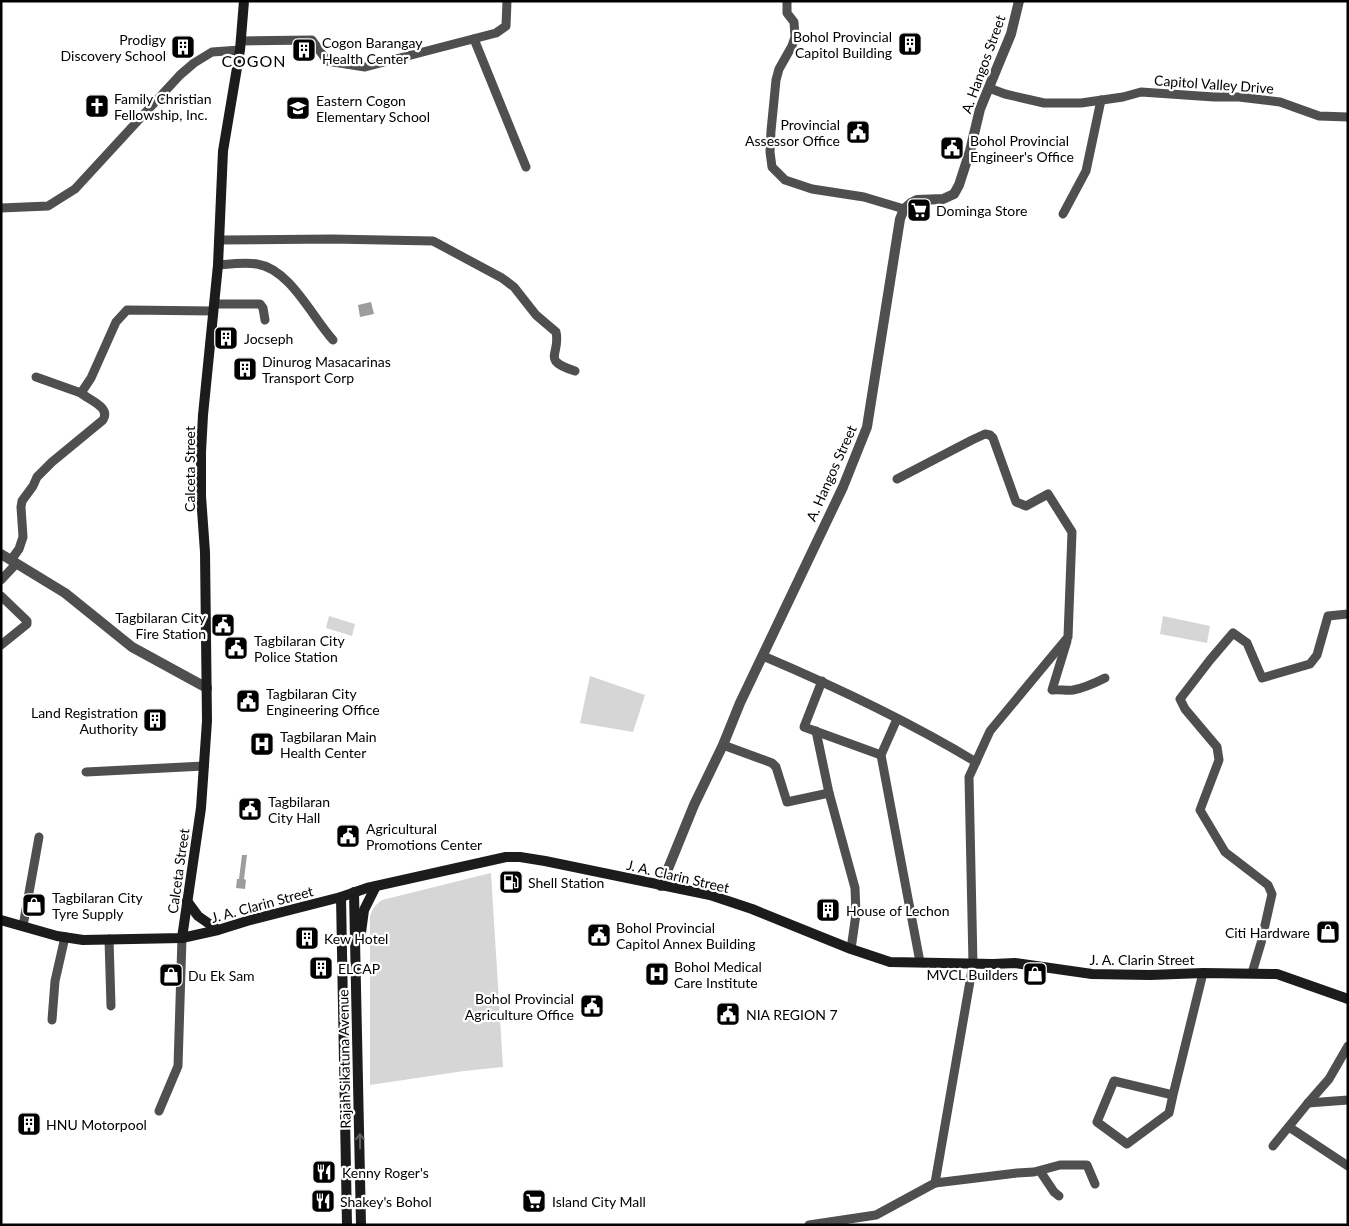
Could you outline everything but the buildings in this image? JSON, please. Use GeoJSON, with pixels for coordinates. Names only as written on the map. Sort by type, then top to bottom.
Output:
{"type":"FeatureCollection","features":[{"type":"Feature","properties":{"kind":"main road","name":"Calceta Street"},"geometry":{"type":"LineString","coordinates":[[182,938],[201,808],[208,720],[201,452],[218,265],[223,150],[240,45],[244,1]]}},
{"type":"Feature","properties":{"kind":"main road","name":"J. A. Clarin Street"},"geometry":{"type":"LineString","coordinates":[[1,920],[83,940],[182,938],[342,897],[376,886],[506,857],[520,857],[710,895],[752,909],[890,962],[1015,963],[1092,974],[1277,974],[1348,999]]}},
{"type":"Feature","properties":{"kind":"main road"},"geometry":{"type":"LineString","coordinates":[[356,947],[362,934],[364,910],[376,886]]}},
{"type":"Feature","properties":{"kind":"main road","name":"Rajah Sikatuna Avenue"},"geometry":{"type":"LineString","coordinates":[[354,892],[359,1080],[360,1225]]}},
{"type":"Feature","properties":{"kind":"main road"},"geometry":{"type":"LineString","coordinates":[[342,897],[348,1225]]}},
{"type":"Feature","properties":{"kind":"main road"},"geometry":{"type":"LineString","coordinates":[[187,901],[198,916],[218,930]]}},
{"type":"Feature","properties":{"kind":"main road"},"geometry":{"type":"LineString","coordinates":[[345,1081],[359,1080]]}},
{"type":"Feature","properties":{"kind":"street"},"geometry":{"type":"LineString","coordinates":[[1,208],[48,206],[75,189],[180,75],[194,63],[212,52],[240,45],[312,40],[327,61],[365,67],[496,32],[506,26],[507,1]]}},
{"type":"Feature","properties":{"kind":"street"},"geometry":{"type":"LineString","coordinates":[[787,1],[787,13],[794,22],[795,37],[779,68],[776,80],[770,152],[772,167],[785,180],[812,189],[864,197],[904,208]]}},
{"type":"Feature","properties":{"kind":"street","name":"A. Hangos Street"},"geometry":{"type":"LineString","coordinates":[[661,886],[694,805],[842,487],[867,427],[900,219],[904,208],[917,200],[943,199],[954,194],[959,185],[977,119],[1011,34],[1019,1]]}},
{"type":"Feature","properties":{"kind":"street"},"geometry":{"type":"LineString","coordinates":[[474,38],[526,167]]}},
{"type":"Feature","properties":{"kind":"street","name":"Capitol Valley Drive"},"geometry":{"type":"LineString","coordinates":[[988,88],[1044,103],[1081,103],[1123,97],[1141,92],[1239,97],[1280,102],[1319,116],[1348,118]]}},
{"type":"Feature","properties":{"kind":"street"},"geometry":{"type":"LineString","coordinates":[[1064,214],[1086,171],[1101,100]]}},
{"type":"Feature","properties":{"kind":"street"},"geometry":{"type":"LineString","coordinates":[[219,240],[332,239],[434,241],[495,274],[514,287],[536,314],[556,332],[554,360],[557,364],[575,371]]}},
{"type":"Feature","properties":{"kind":"street"},"geometry":{"type":"LineString","coordinates":[[218,265],[256,264],[266,267],[282,277],[296,291],[322,328],[333,340]]}},
{"type":"Feature","properties":{"kind":"street"},"geometry":{"type":"LineString","coordinates":[[81,393],[91,378],[116,322],[127,310],[214,308],[260,304],[264,308],[265,320]]}},
{"type":"Feature","properties":{"kind":"street"},"geometry":{"type":"LineString","coordinates":[[1,580],[14,562],[23,537],[20,506],[37,477],[106,416],[98,404],[89,400],[81,393],[36,377]]}},
{"type":"Feature","properties":{"kind":"street"},"geometry":{"type":"LineString","coordinates":[[897,479],[984,434],[990,435],[1016,502],[1026,506],[1048,494],[1072,532],[1068,638],[1052,690],[1071,691],[1084,688],[1105,678]]}},
{"type":"Feature","properties":{"kind":"street"},"geometry":{"type":"LineString","coordinates":[[1,554],[65,593],[132,647],[207,688]]}},
{"type":"Feature","properties":{"kind":"street"},"geometry":{"type":"LineString","coordinates":[[1,596],[26,618],[27,624],[1,645]]}},
{"type":"Feature","properties":{"kind":"street"},"geometry":{"type":"LineString","coordinates":[[1252,973],[1272,894],[1268,885],[1225,852],[1200,810],[1219,760],[1218,747],[1185,709],[1180,699],[1233,634],[1247,643],[1262,678],[1310,664],[1317,655],[1328,616],[1348,614]]}},
{"type":"Feature","properties":{"kind":"street"},"geometry":{"type":"LineString","coordinates":[[935,1183],[973,964],[969,777],[990,730],[1068,638]]}},
{"type":"Feature","properties":{"kind":"street"},"geometry":{"type":"LineString","coordinates":[[763,656],[822,681],[940,740],[976,762]]}},
{"type":"Feature","properties":{"kind":"street"},"geometry":{"type":"LineString","coordinates":[[822,681],[804,727],[881,755]]}},
{"type":"Feature","properties":{"kind":"street"},"geometry":{"type":"LineString","coordinates":[[897,719],[881,755],[920,962]]}},
{"type":"Feature","properties":{"kind":"street"},"geometry":{"type":"LineString","coordinates":[[816,731],[829,793],[855,888],[856,914],[852,949]]}},
{"type":"Feature","properties":{"kind":"street"},"geometry":{"type":"LineString","coordinates":[[723,745],[772,763],[776,767],[787,802],[829,793]]}},
{"type":"Feature","properties":{"kind":"street"},"geometry":{"type":"LineString","coordinates":[[86,772],[204,766]]}},
{"type":"Feature","properties":{"kind":"street"},"geometry":{"type":"LineString","coordinates":[[23,926],[39,837]]}},
{"type":"Feature","properties":{"kind":"street"},"geometry":{"type":"LineString","coordinates":[[52,1020],[55,981],[65,937]]}},
{"type":"Feature","properties":{"kind":"street"},"geometry":{"type":"LineString","coordinates":[[159,1111],[178,1066],[182,938]]}},
{"type":"Feature","properties":{"kind":"street"},"geometry":{"type":"LineString","coordinates":[[110,939],[111,1006]]}},
{"type":"Feature","properties":{"kind":"street"},"geometry":{"type":"LineString","coordinates":[[1173,1095],[1114,1082],[1097,1122],[1127,1144],[1169,1114],[1203,973]]}},
{"type":"Feature","properties":{"kind":"street"},"geometry":{"type":"LineString","coordinates":[[1273,1146],[1329,1079],[1348,1046]]}},
{"type":"Feature","properties":{"kind":"street"},"geometry":{"type":"LineString","coordinates":[[1308,1103],[1348,1100]]}},
{"type":"Feature","properties":{"kind":"street"},"geometry":{"type":"LineString","coordinates":[[1289,1127],[1348,1166]]}},
{"type":"Feature","properties":{"kind":"street"},"geometry":{"type":"LineString","coordinates":[[809,1225],[876,1215],[935,1183],[1040,1171],[1060,1165],[1087,1165],[1095,1184]]}},
{"type":"Feature","properties":{"kind":"street"},"geometry":{"type":"LineString","coordinates":[[1040,1171],[1054,1192],[1059,1196]]}},
{"type":"Feature","properties":{"kind":"shaded area"},"geometry":{"type":"Polygon","coordinates":[[[371,302],[374,314],[360,317],[358,305],[371,302]]]}},
{"type":"Feature","properties":{"kind":"shaded area"},"geometry":{"type":"Polygon","coordinates":[[[329,616],[355,624],[352,636],[326,628],[329,616]]]}},
{"type":"Feature","properties":{"kind":"shaded area"},"geometry":{"type":"Polygon","coordinates":[[[1163,616],[1210,626],[1207,643],[1160,634],[1163,616]]]}},
{"type":"Feature","properties":{"kind":"shaded area"},"geometry":{"type":"Polygon","coordinates":[[[590,676],[645,695],[633,732],[580,723],[590,676]]]}},
{"type":"Feature","properties":{"kind":"shaded area"},"geometry":{"type":"Polygon","coordinates":[[[242,855],[247,855],[244,879],[246,880],[245,889],[236,888],[242,855]]]}},
{"type":"Feature","properties":{"kind":"shaded area"},"geometry":{"type":"Polygon","coordinates":[[[491,873],[503,1067],[370,1085],[370,917],[373,909],[382,900],[491,873]]]}},
{"type":"Feature","properties":{"kind":"place","name":"Bohol Provincial Capitol Building"},"geometry":{"type":"Point","coordinates":[910,44]}},
{"type":"Feature","properties":{"kind":"place","name":"Prodigy Discovery School"},"geometry":{"type":"Point","coordinates":[183,47]}},
{"type":"Feature","properties":{"kind":"place","name":"Cogon Barangay Health Center"},"geometry":{"type":"Point","coordinates":[304,50]}},
{"type":"Feature","properties":{"kind":"place","name":"Family Christian Fellowship, Inc."},"geometry":{"type":"Point","coordinates":[97,106]}},
{"type":"Feature","properties":{"kind":"place","name":"Eastern Cogon Elementary School"},"geometry":{"type":"Point","coordinates":[298,108]}},
{"type":"Feature","properties":{"kind":"place","name":"Provincial Assessor Office"},"geometry":{"type":"Point","coordinates":[858,132]}},
{"type":"Feature","properties":{"kind":"place","name":"Bohol Provincial Engineer's Office"},"geometry":{"type":"Point","coordinates":[952,148]}},
{"type":"Feature","properties":{"kind":"place","name":"Dominga Store"},"geometry":{"type":"Point","coordinates":[919,210]}},
{"type":"Feature","properties":{"kind":"place","name":"Jocseph"},"geometry":{"type":"Point","coordinates":[226,338]}},
{"type":"Feature","properties":{"kind":"place","name":"Dinurog Masacarinas Transport Corp"},"geometry":{"type":"Point","coordinates":[245,369]}},
{"type":"Feature","properties":{"kind":"place","name":"Tagbilaran City Fire Station"},"geometry":{"type":"Point","coordinates":[223,625]}},
{"type":"Feature","properties":{"kind":"place","name":"Tagbilaran City Police Station"},"geometry":{"type":"Point","coordinates":[236,648]}},
{"type":"Feature","properties":{"kind":"place","name":"Tagbilaran City Engineering Office"},"geometry":{"type":"Point","coordinates":[248,701]}},
{"type":"Feature","properties":{"kind":"place","name":"Land Registration Authority"},"geometry":{"type":"Point","coordinates":[155,720]}},
{"type":"Feature","properties":{"kind":"place","name":"Tagbilaran Main Health Center"},"geometry":{"type":"Point","coordinates":[262,744]}},
{"type":"Feature","properties":{"kind":"place","name":"Tagbilaran City Hall"},"geometry":{"type":"Point","coordinates":[250,809]}},
{"type":"Feature","properties":{"kind":"place","name":"Agricultural Promotions Center"},"geometry":{"type":"Point","coordinates":[348,836]}},
{"type":"Feature","properties":{"kind":"place","name":"Shell Station"},"geometry":{"type":"Point","coordinates":[511,882]}},
{"type":"Feature","properties":{"kind":"place","name":"Tagbilaran City Tyre Supply"},"geometry":{"type":"Point","coordinates":[34,905]}},
{"type":"Feature","properties":{"kind":"place","name":"House of Lechon"},"geometry":{"type":"Point","coordinates":[828,910]}},
{"type":"Feature","properties":{"kind":"place","name":"Citi Hardware"},"geometry":{"type":"Point","coordinates":[1328,932]}},
{"type":"Feature","properties":{"kind":"place","name":"Bohol Provincial Capitol Annex Building"},"geometry":{"type":"Point","coordinates":[599,935]}},
{"type":"Feature","properties":{"kind":"place","name":"Kew Hotel"},"geometry":{"type":"Point","coordinates":[307,938]}},
{"type":"Feature","properties":{"kind":"place","name":"ELCAP"},"geometry":{"type":"Point","coordinates":[321,968]}},
{"type":"Feature","properties":{"kind":"place","name":"Bohol Medical Care Institute"},"geometry":{"type":"Point","coordinates":[657,974]}},
{"type":"Feature","properties":{"kind":"place","name":"MVCL Builders"},"geometry":{"type":"Point","coordinates":[1035,974]}},
{"type":"Feature","properties":{"kind":"place","name":"Du Ek Sam"},"geometry":{"type":"Point","coordinates":[171,975]}},
{"type":"Feature","properties":{"kind":"place","name":"Bohol Provincial Agriculture Office"},"geometry":{"type":"Point","coordinates":[592,1006]}},
{"type":"Feature","properties":{"kind":"place","name":"NIA REGION 7"},"geometry":{"type":"Point","coordinates":[728,1014]}},
{"type":"Feature","properties":{"kind":"place","name":"HNU Motorpool"},"geometry":{"type":"Point","coordinates":[29,1124]}},
{"type":"Feature","properties":{"kind":"place","name":"Kenny Roger's"},"geometry":{"type":"Point","coordinates":[324,1172]}},
{"type":"Feature","properties":{"kind":"place","name":"Shakey's Bohol"},"geometry":{"type":"Point","coordinates":[323,1201]}},
{"type":"Feature","properties":{"kind":"place","name":"Island City Mall"},"geometry":{"type":"Point","coordinates":[534,1201]}},
{"type":"Feature","properties":{"kind":"district","name":"COGON"},"geometry":{"type":"Point","coordinates":[254,60]}}]}
